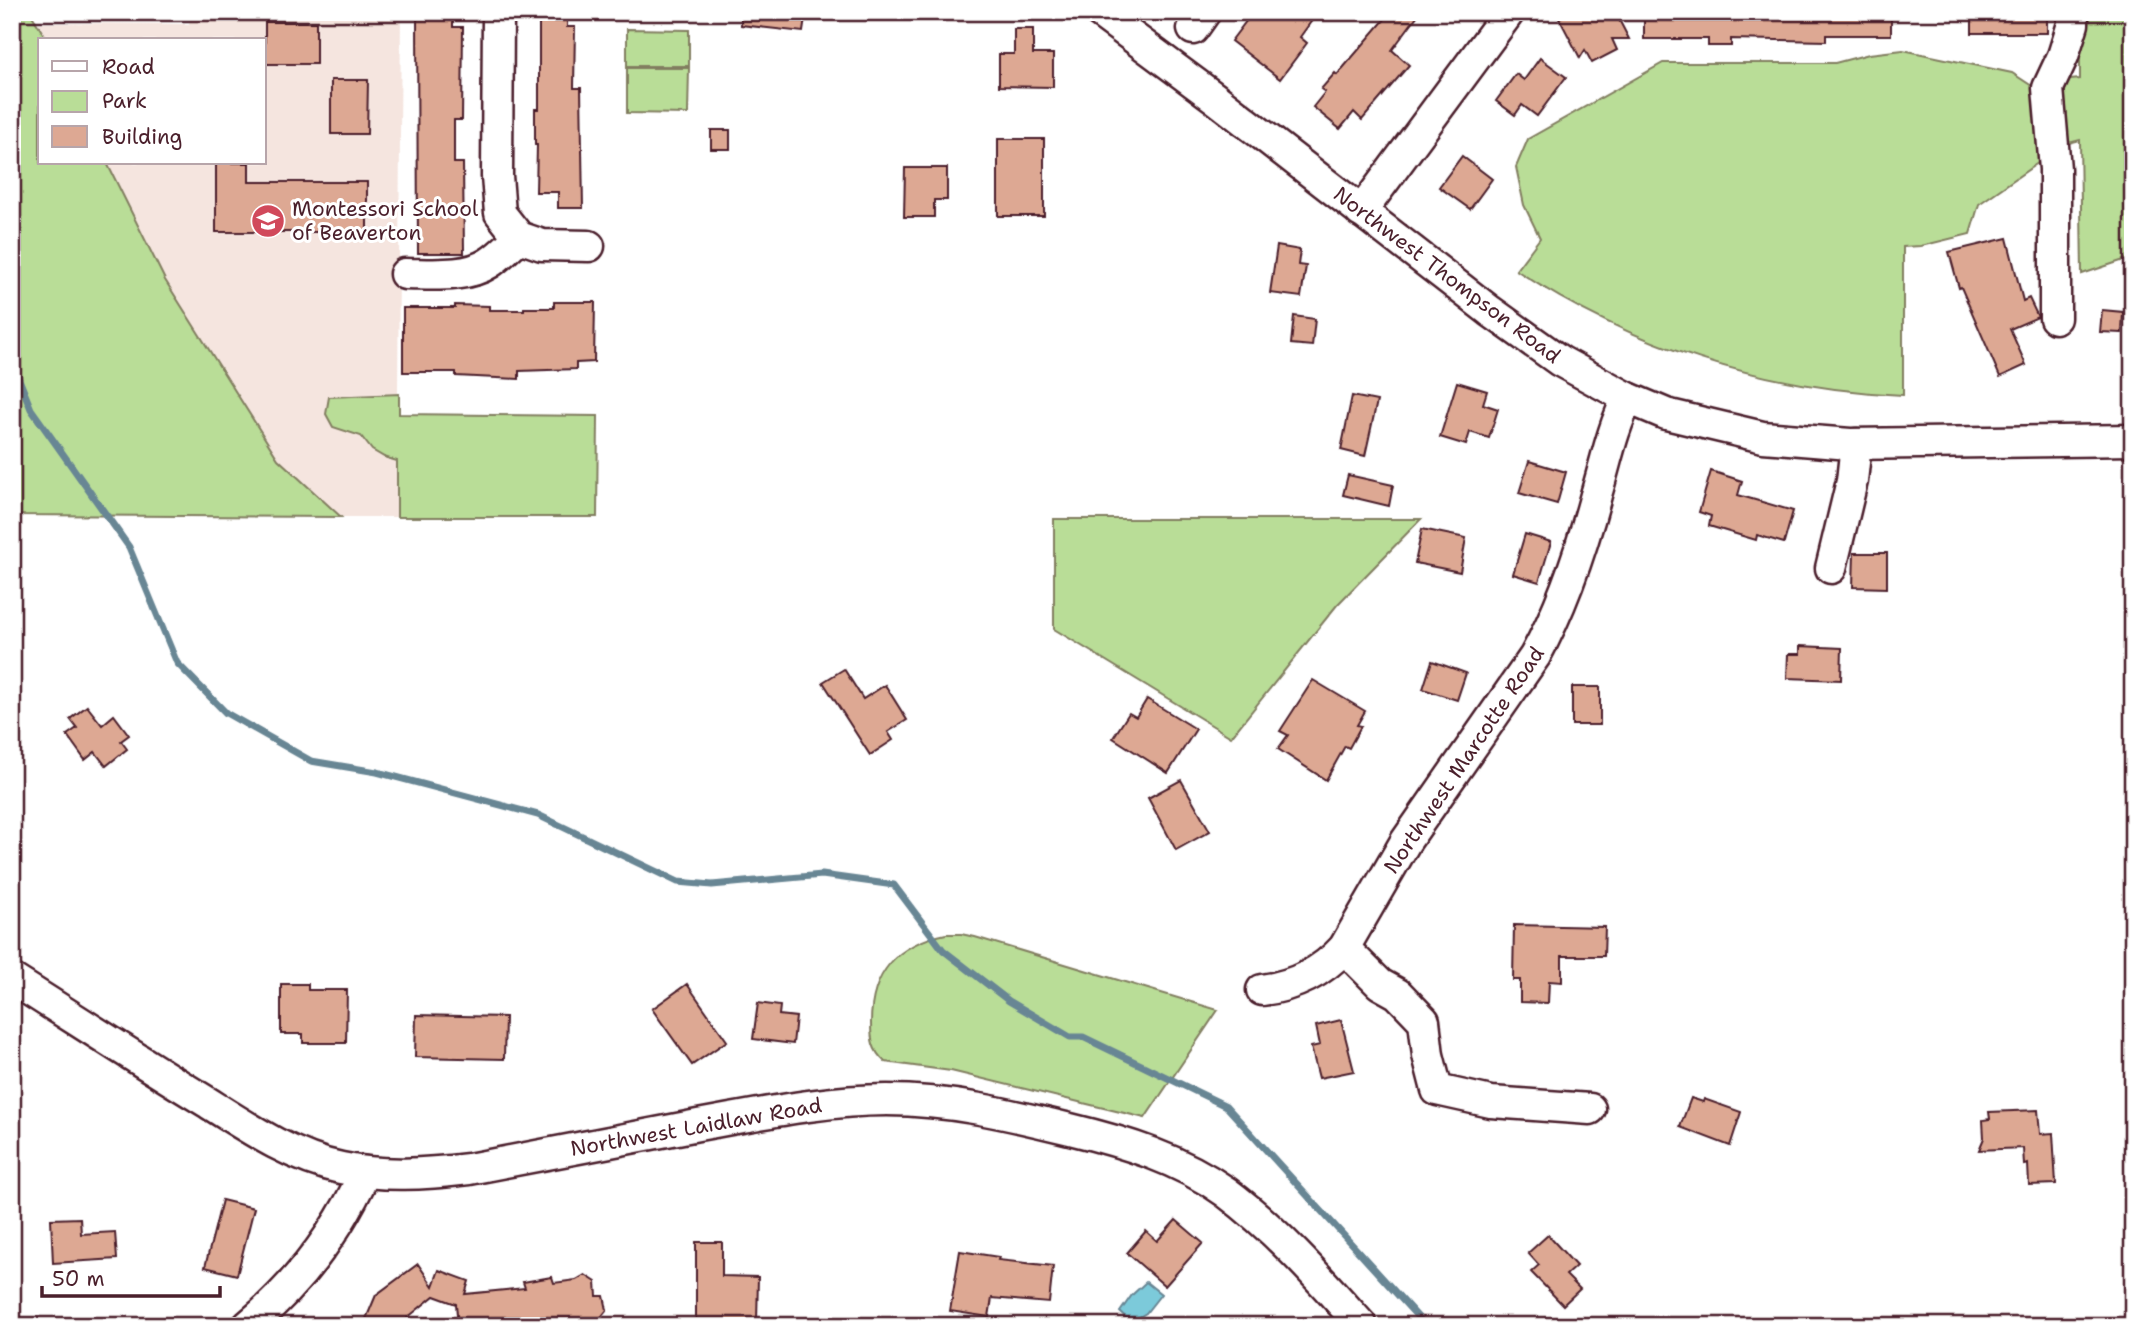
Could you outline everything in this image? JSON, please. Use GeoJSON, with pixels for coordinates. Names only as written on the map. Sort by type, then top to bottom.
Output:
{"type":"FeatureCollection","features":[{"type":"Feature","properties":{"kind":"street"},"geometry":{"type":"LineString","coordinates":[[498,12],[497,176],[500,214],[519,237],[542,245],[589,246]]}},
{"type":"Feature","properties":{"kind":"street","name":"Northwest Thompson Road"},"geometry":{"type":"LineString","coordinates":[[1099,12],[1215,98],[1480,304],[1550,354],[1628,398],[1666,414],[1763,438],[1856,444],[2133,440]]}},
{"type":"Feature","properties":{"kind":"street"},"geometry":{"type":"LineString","coordinates":[[1360,212],[1510,12]]}},
{"type":"Feature","properties":{"kind":"street"},"geometry":{"type":"LineString","coordinates":[[2055,318],[2055,169],[2048,88],[2074,23],[2073,12]]}},
{"type":"Feature","properties":{"kind":"street"},"geometry":{"type":"LineString","coordinates":[[405,274],[439,274],[476,269],[487,265],[519,237]]}},
{"type":"Feature","properties":{"kind":"street","name":"Northwest Marcotte Road"},"geometry":{"type":"LineString","coordinates":[[1262,990],[1293,984],[1311,975],[1331,962],[1344,948],[1406,841],[1518,683],[1547,633],[1571,577],[1614,429],[1628,398]]}},
{"type":"Feature","properties":{"kind":"street"},"geometry":{"type":"LineString","coordinates":[[1831,568],[1852,481],[1856,444]]}},
{"type":"Feature","properties":{"kind":"street"},"geometry":{"type":"LineString","coordinates":[[1344,948],[1380,984],[1398,993],[1424,1021],[1428,1055],[1437,1090],[1491,1102],[1590,1109]]}},
{"type":"Feature","properties":{"kind":"street","name":"Northwest Laidlaw Road"},"geometry":{"type":"LineString","coordinates":[[12,979],[233,1119],[305,1156],[338,1168],[365,1172],[435,1173],[469,1169],[749,1116],[827,1104],[888,1100],[951,1104],[1000,1112],[1090,1134],[1156,1155],[1206,1180],[1267,1226],[1362,1326]]}},
{"type":"Feature","properties":{"kind":"street"},"geometry":{"type":"LineString","coordinates":[[248,1326],[306,1268],[330,1238],[351,1203],[365,1172]]}},
{"type":"Feature","properties":{"kind":"shaded area","name":"Montessori School of Beaverton"},"geometry":{"type":"Polygon","coordinates":[[[191,12],[401,12],[397,517],[341,517],[278,459],[165,280],[107,164],[266,164],[266,38],[46,38],[38,23],[189,24],[191,12]]]}},
{"type":"Feature","properties":{"kind":"green space"},"geometry":{"type":"Polygon","coordinates":[[[12,12],[30,12],[46,38],[38,38],[38,164],[107,164],[165,280],[278,459],[341,517],[12,515],[12,12]]]}},
{"type":"Feature","properties":{"kind":"green space"},"geometry":{"type":"Polygon","coordinates":[[[2080,12],[2133,12],[2133,257],[2082,274],[2080,140],[2065,144],[1979,204],[1970,234],[1921,246],[1903,247],[1903,395],[1800,384],[1701,359],[1606,321],[1516,270],[1540,238],[1524,205],[1516,167],[1528,139],[1663,63],[1835,63],[1869,54],[1903,50],[2012,73],[2032,86],[2038,86],[2039,83],[2080,79],[2080,12]]]}},
{"type":"Feature","properties":{"kind":"green space"},"geometry":{"type":"Polygon","coordinates":[[[627,29],[689,30],[689,66],[627,66],[627,29]]]}},
{"type":"Feature","properties":{"kind":"green space"},"geometry":{"type":"Polygon","coordinates":[[[627,68],[689,68],[688,114],[627,113],[627,68]]]}},
{"type":"Feature","properties":{"kind":"green space"},"geometry":{"type":"Polygon","coordinates":[[[399,394],[399,414],[598,416],[597,517],[397,517],[397,461],[372,450],[361,436],[333,427],[326,414],[329,397],[399,394]]]}},
{"type":"Feature","properties":{"kind":"green space"},"geometry":{"type":"Polygon","coordinates":[[[1054,519],[1421,519],[1337,605],[1231,737],[1054,629],[1054,519]]]}},
{"type":"Feature","properties":{"kind":"green space"},"geometry":{"type":"Polygon","coordinates":[[[946,934],[975,937],[1218,1010],[1145,1118],[951,1071],[885,1062],[875,1049],[871,1029],[872,1005],[882,975],[901,953],[914,945],[946,934]]]}},
{"type":"Feature","properties":{"kind":"water"},"geometry":{"type":"Polygon","coordinates":[[[1146,1282],[1161,1294],[1146,1313],[1131,1322],[1120,1312],[1146,1282]]]}},
{"type":"Feature","properties":{"kind":"building"},"geometry":{"type":"Polygon","coordinates":[[[417,12],[453,12],[453,27],[463,27],[462,120],[454,120],[454,163],[463,163],[464,253],[418,253],[417,12]]]}},
{"type":"Feature","properties":{"kind":"building"},"geometry":{"type":"Polygon","coordinates":[[[539,12],[567,12],[567,27],[575,27],[574,88],[581,88],[583,208],[558,208],[558,192],[536,192],[535,109],[539,109],[539,12]]]}},
{"type":"Feature","properties":{"kind":"building"},"geometry":{"type":"Polygon","coordinates":[[[741,12],[806,12],[803,32],[741,25],[741,12]]]}},
{"type":"Feature","properties":{"kind":"building"},"geometry":{"type":"Polygon","coordinates":[[[1253,12],[1318,12],[1300,37],[1307,43],[1280,79],[1231,41],[1253,12]]]}},
{"type":"Feature","properties":{"kind":"building"},"geometry":{"type":"Polygon","coordinates":[[[1391,12],[1420,12],[1392,50],[1409,65],[1362,120],[1354,112],[1340,129],[1313,107],[1325,92],[1321,89],[1335,73],[1337,75],[1391,12]]]}},
{"type":"Feature","properties":{"kind":"building"},"geometry":{"type":"Polygon","coordinates":[[[1571,12],[1615,12],[1629,39],[1612,39],[1617,50],[1592,63],[1585,50],[1580,58],[1559,18],[1571,12]]]}},
{"type":"Feature","properties":{"kind":"building"},"geometry":{"type":"Polygon","coordinates":[[[1644,12],[1891,12],[1891,35],[1826,35],[1826,41],[1731,39],[1731,46],[1708,46],[1708,39],[1644,39],[1644,12]]]}},
{"type":"Feature","properties":{"kind":"building"},"geometry":{"type":"Polygon","coordinates":[[[1972,12],[2047,12],[2047,33],[1972,33],[1972,12]]]}},
{"type":"Feature","properties":{"kind":"building"},"geometry":{"type":"Polygon","coordinates":[[[265,22],[316,22],[316,64],[266,64],[265,22]]]}},
{"type":"Feature","properties":{"kind":"building"},"geometry":{"type":"Polygon","coordinates":[[[1014,29],[1033,29],[1033,54],[1053,54],[1053,87],[999,86],[999,54],[1014,54],[1014,29]]]}},
{"type":"Feature","properties":{"kind":"building"},"geometry":{"type":"Polygon","coordinates":[[[1540,58],[1566,77],[1537,116],[1522,105],[1515,115],[1496,101],[1516,74],[1524,80],[1540,58]]]}},
{"type":"Feature","properties":{"kind":"building"},"geometry":{"type":"Polygon","coordinates":[[[331,80],[368,80],[367,134],[331,134],[331,80]]]}},
{"type":"Feature","properties":{"kind":"building"},"geometry":{"type":"Polygon","coordinates":[[[711,130],[730,130],[730,149],[711,149],[711,130]]]}},
{"type":"Feature","properties":{"kind":"building"},"geometry":{"type":"Polygon","coordinates":[[[998,139],[1044,139],[1044,216],[998,216],[998,139]]]}},
{"type":"Feature","properties":{"kind":"building"},"geometry":{"type":"Polygon","coordinates":[[[1462,156],[1492,179],[1470,209],[1439,187],[1462,156]]]}},
{"type":"Feature","properties":{"kind":"building"},"geometry":{"type":"Polygon","coordinates":[[[216,164],[249,164],[249,182],[367,182],[367,232],[216,232],[216,164]]]}},
{"type":"Feature","properties":{"kind":"building"},"geometry":{"type":"Polygon","coordinates":[[[905,168],[947,168],[947,200],[934,200],[934,217],[904,217],[905,168]]]}},
{"type":"Feature","properties":{"kind":"building"},"geometry":{"type":"Polygon","coordinates":[[[2007,238],[2023,301],[2029,298],[2038,317],[2010,329],[2026,365],[2000,377],[1961,287],[1959,288],[1949,252],[2007,238]]]}},
{"type":"Feature","properties":{"kind":"building"},"geometry":{"type":"Polygon","coordinates":[[[1277,246],[1300,250],[1298,265],[1306,266],[1301,297],[1270,293],[1277,246]]]}},
{"type":"Feature","properties":{"kind":"building"},"geometry":{"type":"Polygon","coordinates":[[[554,302],[595,302],[594,362],[576,363],[576,369],[519,371],[519,379],[456,376],[456,372],[403,372],[403,308],[455,308],[455,305],[489,306],[489,310],[524,310],[554,308],[554,302]]]}},
{"type":"Feature","properties":{"kind":"building"},"geometry":{"type":"Polygon","coordinates":[[[2102,310],[2123,312],[2122,333],[2100,332],[2102,310]]]}},
{"type":"Feature","properties":{"kind":"building"},"geometry":{"type":"Polygon","coordinates":[[[1294,316],[1315,319],[1312,346],[1291,344],[1294,316]]]}},
{"type":"Feature","properties":{"kind":"building"},"geometry":{"type":"Polygon","coordinates":[[[1457,382],[1487,391],[1483,404],[1498,409],[1489,438],[1470,432],[1466,445],[1440,437],[1457,382]]]}},
{"type":"Feature","properties":{"kind":"building"},"geometry":{"type":"Polygon","coordinates":[[[1352,396],[1377,401],[1365,456],[1341,450],[1352,396]]]}},
{"type":"Feature","properties":{"kind":"building"},"geometry":{"type":"Polygon","coordinates":[[[1529,461],[1566,472],[1557,504],[1519,493],[1529,461]]]}},
{"type":"Feature","properties":{"kind":"building"},"geometry":{"type":"Polygon","coordinates":[[[1711,471],[1742,481],[1738,495],[1793,511],[1784,543],[1757,535],[1756,540],[1709,526],[1711,516],[1699,512],[1711,471]]]}},
{"type":"Feature","properties":{"kind":"building"},"geometry":{"type":"Polygon","coordinates":[[[1348,475],[1393,485],[1389,506],[1343,495],[1348,475]]]}},
{"type":"Feature","properties":{"kind":"building"},"geometry":{"type":"Polygon","coordinates":[[[1422,529],[1466,538],[1460,572],[1415,563],[1422,529]]]}},
{"type":"Feature","properties":{"kind":"building"},"geometry":{"type":"Polygon","coordinates":[[[1525,534],[1551,542],[1539,582],[1513,574],[1525,534]]]}},
{"type":"Feature","properties":{"kind":"building"},"geometry":{"type":"Polygon","coordinates":[[[1854,553],[1887,553],[1887,588],[1853,587],[1854,553]]]}},
{"type":"Feature","properties":{"kind":"building"},"geometry":{"type":"Polygon","coordinates":[[[1800,646],[1842,648],[1841,680],[1787,678],[1788,654],[1800,654],[1800,646]]]}},
{"type":"Feature","properties":{"kind":"building"},"geometry":{"type":"Polygon","coordinates":[[[1432,661],[1466,673],[1457,700],[1423,689],[1432,661]]]}},
{"type":"Feature","properties":{"kind":"building"},"geometry":{"type":"Polygon","coordinates":[[[844,669],[863,699],[885,685],[907,720],[888,732],[893,740],[870,755],[823,682],[844,669]]]}},
{"type":"Feature","properties":{"kind":"building"},"geometry":{"type":"Polygon","coordinates":[[[1313,680],[1365,711],[1357,725],[1361,726],[1349,748],[1345,746],[1326,780],[1278,749],[1288,735],[1280,731],[1313,680]]]}},
{"type":"Feature","properties":{"kind":"building"},"geometry":{"type":"Polygon","coordinates":[[[1572,687],[1600,687],[1600,725],[1572,725],[1572,687]]]}},
{"type":"Feature","properties":{"kind":"building"},"geometry":{"type":"Polygon","coordinates":[[[1147,699],[1196,729],[1168,773],[1113,738],[1129,713],[1136,717],[1147,699]]]}},
{"type":"Feature","properties":{"kind":"building"},"geometry":{"type":"Polygon","coordinates":[[[87,706],[102,725],[114,715],[129,735],[121,741],[127,749],[106,766],[95,752],[85,760],[67,735],[77,728],[70,719],[87,706]]]}},
{"type":"Feature","properties":{"kind":"building"},"geometry":{"type":"Polygon","coordinates":[[[1181,780],[1210,831],[1176,850],[1148,798],[1181,780]]]}},
{"type":"Feature","properties":{"kind":"building"},"geometry":{"type":"Polygon","coordinates":[[[1514,925],[1605,927],[1604,956],[1562,956],[1562,982],[1549,981],[1548,1003],[1520,1002],[1520,980],[1513,980],[1514,925]]]}},
{"type":"Feature","properties":{"kind":"building"},"geometry":{"type":"Polygon","coordinates":[[[281,984],[308,984],[308,990],[347,990],[346,1043],[303,1043],[303,1034],[281,1034],[281,984]]]}},
{"type":"Feature","properties":{"kind":"building"},"geometry":{"type":"Polygon","coordinates":[[[687,984],[727,1041],[692,1065],[652,1009],[687,984]]]}},
{"type":"Feature","properties":{"kind":"building"},"geometry":{"type":"Polygon","coordinates":[[[758,1003],[780,1006],[779,1015],[796,1017],[793,1044],[753,1039],[758,1003]]]}},
{"type":"Feature","properties":{"kind":"building"},"geometry":{"type":"Polygon","coordinates":[[[416,1015],[505,1017],[504,1059],[415,1057],[416,1015]]]}},
{"type":"Feature","properties":{"kind":"building"},"geometry":{"type":"Polygon","coordinates":[[[1341,1020],[1354,1071],[1319,1078],[1311,1047],[1320,1045],[1316,1026],[1341,1020]]]}},
{"type":"Feature","properties":{"kind":"building"},"geometry":{"type":"Polygon","coordinates":[[[1691,1098],[1703,1102],[1704,1099],[1741,1112],[1730,1146],[1680,1127],[1691,1098]]]}},
{"type":"Feature","properties":{"kind":"building"},"geometry":{"type":"Polygon","coordinates":[[[2038,1110],[2040,1134],[2053,1133],[2056,1184],[2029,1185],[2028,1164],[2024,1165],[2023,1148],[1979,1150],[1984,1138],[1983,1120],[1990,1119],[1989,1112],[2038,1110]]]}},
{"type":"Feature","properties":{"kind":"building"},"geometry":{"type":"Polygon","coordinates":[[[222,1200],[254,1208],[237,1275],[205,1267],[222,1200]]]}},
{"type":"Feature","properties":{"kind":"building"},"geometry":{"type":"Polygon","coordinates":[[[80,1218],[81,1234],[115,1232],[117,1259],[53,1263],[51,1219],[80,1218]]]}},
{"type":"Feature","properties":{"kind":"building"},"geometry":{"type":"Polygon","coordinates":[[[1176,1220],[1203,1243],[1165,1286],[1127,1253],[1146,1231],[1157,1241],[1176,1220]]]}},
{"type":"Feature","properties":{"kind":"building"},"geometry":{"type":"Polygon","coordinates":[[[1548,1235],[1576,1266],[1566,1275],[1580,1289],[1563,1305],[1531,1272],[1539,1265],[1528,1253],[1548,1235]]]}},
{"type":"Feature","properties":{"kind":"building"},"geometry":{"type":"Polygon","coordinates":[[[696,1242],[722,1242],[722,1276],[758,1277],[757,1321],[696,1321],[696,1242]]]}},
{"type":"Feature","properties":{"kind":"building"},"geometry":{"type":"Polygon","coordinates":[[[960,1251],[999,1257],[998,1260],[1053,1266],[1049,1303],[992,1298],[989,1317],[950,1311],[960,1251]]]}},
{"type":"Feature","properties":{"kind":"building"},"geometry":{"type":"Polygon","coordinates":[[[418,1264],[433,1286],[439,1270],[469,1281],[465,1294],[525,1288],[523,1282],[552,1277],[554,1283],[576,1280],[585,1275],[596,1282],[597,1296],[604,1296],[607,1310],[594,1326],[458,1326],[456,1304],[434,1296],[407,1318],[404,1326],[363,1326],[376,1295],[418,1264]]]}},
{"type":"Feature","properties":{"kind":"waterway"},"geometry":{"type":"LineString","coordinates":[[12,362],[31,409],[129,547],[177,663],[226,713],[311,761],[377,772],[538,815],[678,882],[712,885],[822,875],[894,885],[943,950],[1009,1001],[1070,1037],[1083,1037],[1226,1106],[1426,1326]]}},
{"type":"Feature","properties":{"kind":"place","name":"Montessori School of Beaverton"},"geometry":{"type":"Point","coordinates":[268,221]}}]}
